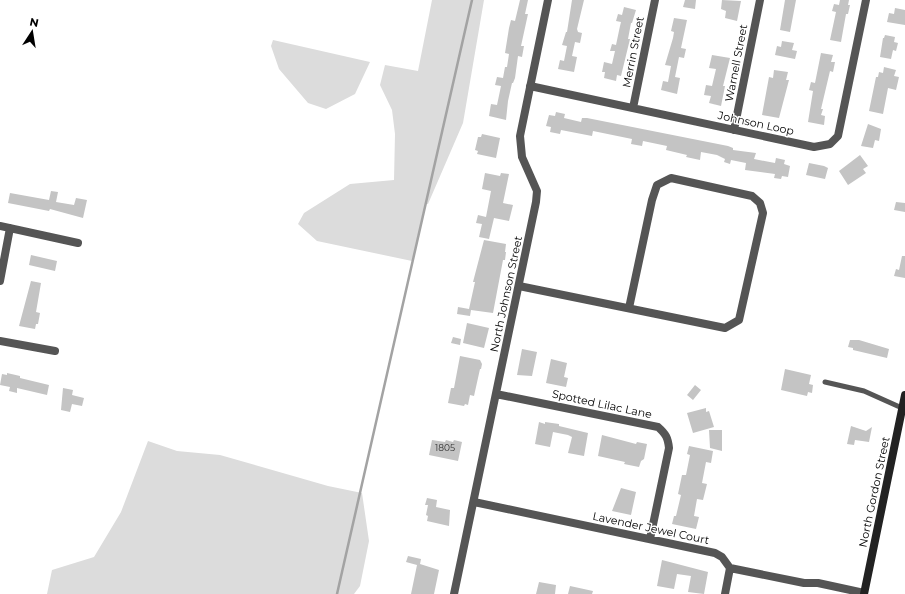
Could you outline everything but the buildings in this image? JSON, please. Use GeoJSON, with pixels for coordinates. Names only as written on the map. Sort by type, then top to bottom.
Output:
{"type":"FeatureCollection","features":[{"type":"Feature","properties":{"kind":"street","name":"North Johnson Street"},"geometry":{"type":"LineString","coordinates":[[454,594],[537,191],[522,157],[520,136],[548,0]]}},
{"type":"Feature","properties":{"kind":"street","name":"Merrin Street"},"geometry":{"type":"LineString","coordinates":[[633,108],[654,0]]}},
{"type":"Feature","properties":{"kind":"street","name":"Warnell Street"},"geometry":{"type":"LineString","coordinates":[[734,130],[760,0]]}},
{"type":"Feature","properties":{"kind":"street","name":"Johnson Loop"},"geometry":{"type":"LineString","coordinates":[[530,86],[814,147],[830,144],[838,136],[866,0]]}},
{"type":"Feature","properties":{"kind":"street"},"geometry":{"type":"LineString","coordinates":[[518,286],[725,328],[739,320],[763,213],[760,203],[752,196],[671,178],[657,185],[652,200],[629,308]]}},
{"type":"Feature","properties":{"kind":"street"},"geometry":{"type":"LineString","coordinates":[[0,226],[78,243]]}},
{"type":"Feature","properties":{"kind":"street"},"geometry":{"type":"LineString","coordinates":[[0,281],[10,228]]}},
{"type":"Feature","properties":{"kind":"street"},"geometry":{"type":"LineString","coordinates":[[0,341],[55,351]]}},
{"type":"Feature","properties":{"kind":"street","name":"Spotted Lilac Lane"},"geometry":{"type":"LineString","coordinates":[[496,394],[658,427],[664,432],[668,438],[669,448],[650,539]]}},
{"type":"Feature","properties":{"kind":"street","name":"North Gordon Street"},"geometry":{"type":"LineString","coordinates":[[864,594],[905,395]]}},
{"type":"Feature","properties":{"kind":"street","name":"Lavender Jewel Court"},"geometry":{"type":"LineString","coordinates":[[474,502],[715,553],[722,557],[730,568]]}},
{"type":"Feature","properties":{"kind":"street"},"geometry":{"type":"LineString","coordinates":[[725,594],[730,568],[804,583],[818,583],[864,594]]}},
{"type":"Feature","properties":{"kind":"lane"},"geometry":{"type":"LineString","coordinates":[[825,382],[864,391],[902,408]]}},
{"type":"Feature","properties":{"kind":"shaded area"},"geometry":{"type":"Polygon","coordinates":[[[432,0],[484,0],[463,123],[428,204],[425,204],[412,261],[317,241],[298,224],[304,213],[350,184],[394,180],[395,134],[392,110],[380,85],[385,65],[418,71],[432,0]]]}},
{"type":"Feature","properties":{"kind":"shaded area"},"geometry":{"type":"Polygon","coordinates":[[[273,40],[370,62],[355,94],[326,109],[308,103],[279,69],[271,46],[273,40]]]}},
{"type":"Feature","properties":{"kind":"shaded area"},"geometry":{"type":"Polygon","coordinates":[[[148,441],[177,451],[220,455],[328,486],[362,493],[369,541],[360,586],[354,594],[47,594],[52,570],[94,557],[121,512],[148,441]]]}},
{"type":"Feature","properties":{"kind":"waterway"},"geometry":{"type":"LineString","coordinates":[[337,594],[472,0]]}}]}
